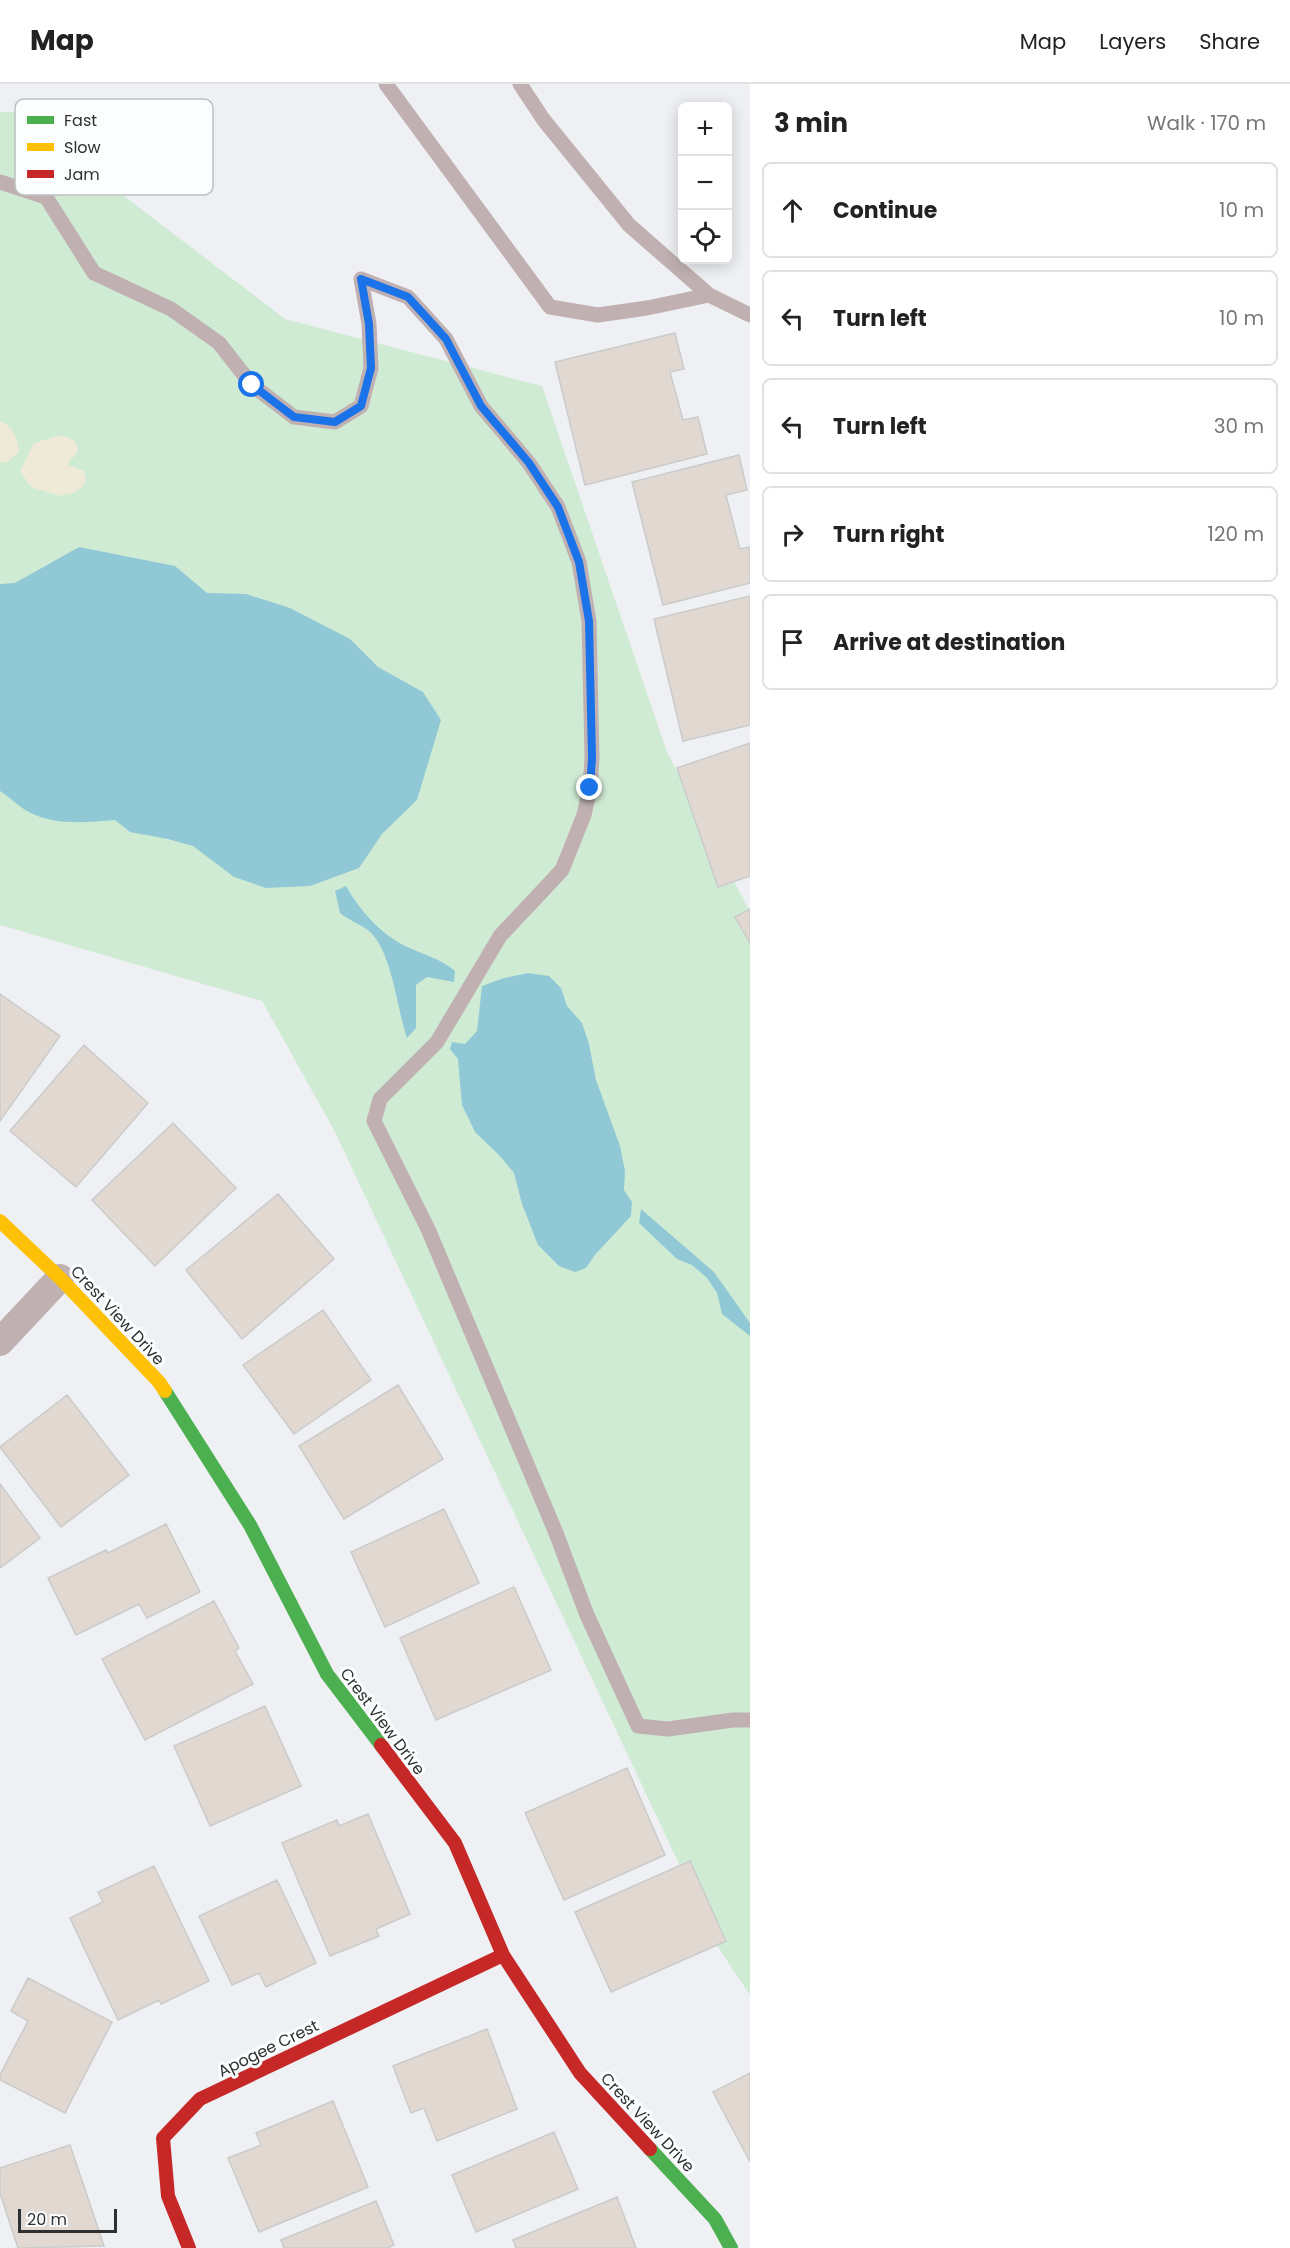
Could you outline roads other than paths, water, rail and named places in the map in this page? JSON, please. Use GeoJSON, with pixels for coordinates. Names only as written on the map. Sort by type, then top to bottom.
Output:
{"type":"FeatureCollection","features":[{"type":"Feature","properties":{"kind":"street","name":"Crest View Drive"},"geometry":{"type":"LineString","coordinates":[[0,1221],[60,1278],[159,1382],[250,1525],[327,1674],[455,1843],[502,1955],[580,2073],[715,2219],[731,2248]]}},
{"type":"Feature","properties":{"kind":"street"},"geometry":{"type":"LineString","coordinates":[[0,1342],[60,1278]]}},
{"type":"Feature","properties":{"kind":"street","name":"Apogee Crest"},"geometry":{"type":"LineString","coordinates":[[189,2248],[168,2196],[163,2138],[200,2099],[502,1955]]}},
{"type":"Feature","properties":{"kind":"lane"},"geometry":{"type":"LineString","coordinates":[[386,84],[550,307],[598,315],[709,295]]}},
{"type":"Feature","properties":{"kind":"lane"},"geometry":{"type":"LineString","coordinates":[[520,84],[543,119],[629,225],[709,295],[750,315]]}},
{"type":"Feature","properties":{"kind":"lane"},"geometry":{"type":"LineString","coordinates":[[0,182],[15,187]]}},
{"type":"Feature","properties":{"kind":"lane"},"geometry":{"type":"LineString","coordinates":[[40,195],[46,197],[94,273],[171,309],[219,343],[252,385],[294,417],[335,422],[361,406],[371,368],[369,324],[361,279],[408,297],[446,339],[481,406],[529,463],[558,507],[579,562],[589,621],[592,758],[590,788],[584,815],[562,870],[500,936],[437,1042],[380,1099],[374,1121],[428,1229],[556,1533],[587,1615],[638,1726],[668,1729],[733,1720],[750,1720]]}},
{"type":"Feature","properties":{"kind":"water"},"geometry":{"type":"Polygon","coordinates":[[[79,547],[175,566],[207,593],[246,594],[290,608],[350,639],[378,667],[423,692],[441,720],[417,800],[382,834],[359,868],[310,886],[266,888],[234,877],[193,846],[130,832],[115,820],[72,822],[51,820],[31,813],[0,791],[0,584],[15,583],[79,547]]]}},
{"type":"Feature","properties":{"kind":"water"},"geometry":{"type":"Polygon","coordinates":[[[346,886],[364,913],[387,935],[455,971],[454,982],[427,977],[416,985],[416,1028],[407,1038],[383,951],[368,930],[340,913],[335,891],[346,886]]]}},
{"type":"Feature","properties":{"kind":"water"},"geometry":{"type":"Polygon","coordinates":[[[528,973],[549,976],[561,988],[567,1006],[582,1023],[596,1080],[620,1146],[625,1171],[624,1190],[632,1202],[631,1216],[594,1256],[586,1268],[575,1272],[559,1266],[538,1245],[522,1204],[514,1173],[475,1132],[462,1105],[458,1059],[450,1049],[452,1042],[465,1044],[477,1031],[482,986],[528,973]]]}},
{"type":"Feature","properties":{"kind":"water"},"geometry":{"type":"Polygon","coordinates":[[[641,1209],[714,1272],[750,1323],[750,1336],[722,1314],[717,1293],[707,1278],[692,1265],[677,1259],[639,1223],[641,1209]]]}}]}
